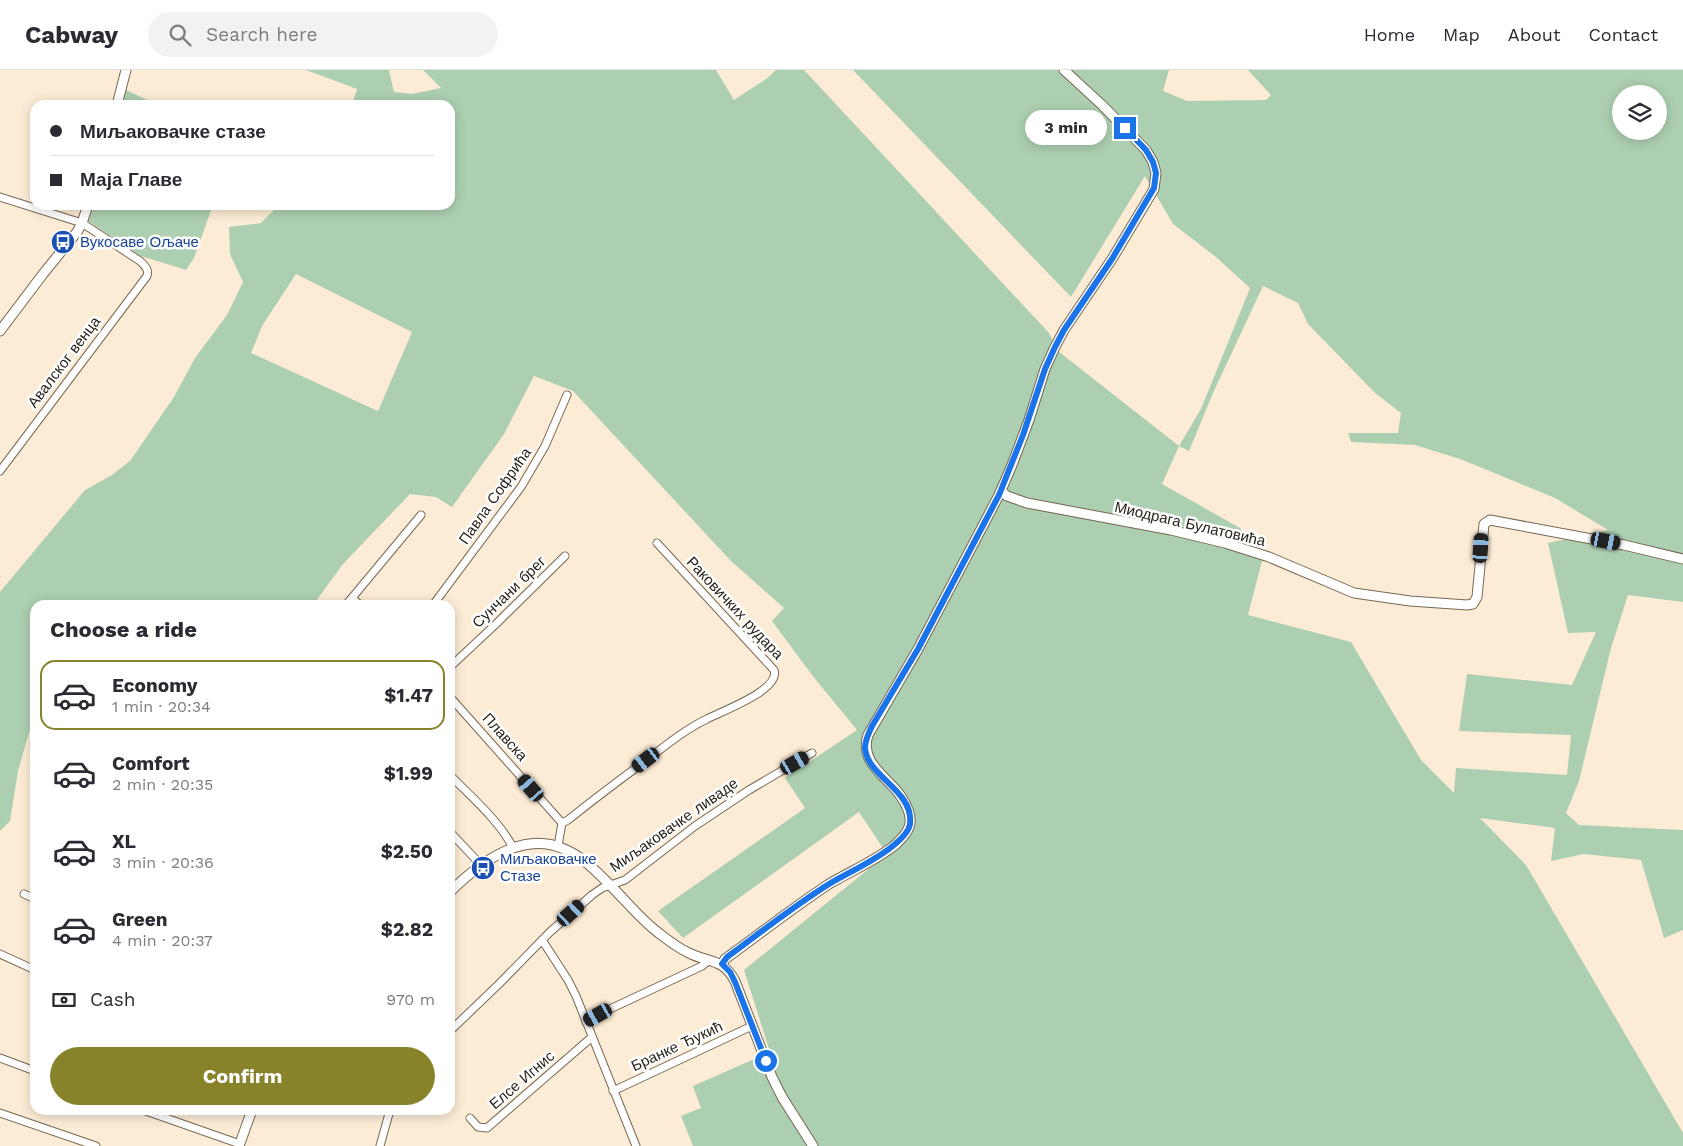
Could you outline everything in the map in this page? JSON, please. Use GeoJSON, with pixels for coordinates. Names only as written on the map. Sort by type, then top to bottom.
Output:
{"type":"FeatureCollection","features":[{"type":"Feature","properties":{"kind":"street"},"geometry":{"type":"LineString","coordinates":[[118,100],[126,70]]}},
{"type":"Feature","properties":{"kind":"street"},"geometry":{"type":"LineString","coordinates":[[722,964],[725,959],[782,917],[828,885],[895,845],[906,833],[910,823],[908,809],[900,795],[871,763],[866,751],[866,739],[918,649],[1001,491],[1022,438],[1045,369],[1055,347],[1064,330],[1112,259],[1154,188],[1156,173],[1149,155],[1136,138],[1064,70]]}},
{"type":"Feature","properties":{"kind":"street"},"geometry":{"type":"LineString","coordinates":[[0,197],[30,207]]}},
{"type":"Feature","properties":{"kind":"street"},"geometry":{"type":"LineString","coordinates":[[41,210],[82,223]]}},
{"type":"Feature","properties":{"kind":"street"},"geometry":{"type":"LineString","coordinates":[[0,331],[42,274],[77,232],[86,210]]}},
{"type":"Feature","properties":{"kind":"street","name":"Авалског венца"},"geometry":{"type":"LineString","coordinates":[[0,471],[147,276],[147,269],[140,261],[82,223]]}},
{"type":"Feature","properties":{"kind":"street","name":"Павла Софрића"},"geometry":{"type":"LineString","coordinates":[[437,600],[521,487],[545,446],[567,395]]}},
{"type":"Feature","properties":{"kind":"street","name":"Миодрага Булатовића"},"geometry":{"type":"LineString","coordinates":[[1001,491],[1007,496],[1027,503],[1170,530],[1225,543],[1270,557],[1354,593],[1410,601],[1468,606],[1473,604],[1477,598],[1484,524],[1490,520],[1624,545],[1683,560]]}},
{"type":"Feature","properties":{"kind":"street"},"geometry":{"type":"LineString","coordinates":[[354,600],[352,598],[421,515]]}},
{"type":"Feature","properties":{"kind":"street","name":"Раковичких рудара"},"geometry":{"type":"LineString","coordinates":[[562,822],[568,820],[666,744],[706,719],[754,696],[775,677],[774,670],[657,544]]}},
{"type":"Feature","properties":{"kind":"street","name":"Сунчани брег"},"geometry":{"type":"LineString","coordinates":[[455,662],[566,556]]}},
{"type":"Feature","properties":{"kind":"street","name":"Плавска"},"geometry":{"type":"LineString","coordinates":[[455,703],[562,822]]}},
{"type":"Feature","properties":{"kind":"street","name":"Миљаковачке ливаде"},"geometry":{"type":"LineString","coordinates":[[455,1026],[542,940],[592,895],[602,888],[622,882],[703,821],[749,790],[812,753]]}},
{"type":"Feature","properties":{"kind":"street"},"geometry":{"type":"LineString","coordinates":[[455,780],[492,819],[510,841],[513,848]]}},
{"type":"Feature","properties":{"kind":"street"},"geometry":{"type":"LineString","coordinates":[[558,846],[562,822]]}},
{"type":"Feature","properties":{"kind":"street"},"geometry":{"type":"LineString","coordinates":[[455,837],[481,865]]}},
{"type":"Feature","properties":{"kind":"street"},"geometry":{"type":"LineString","coordinates":[[455,888],[481,865],[513,848],[530,844],[551,844],[572,853],[610,885],[657,932],[686,952],[722,964],[730,972],[780,1092],[813,1146]]}},
{"type":"Feature","properties":{"kind":"street"},"geometry":{"type":"LineString","coordinates":[[24,894],[30,897]]}},
{"type":"Feature","properties":{"kind":"street"},"geometry":{"type":"LineString","coordinates":[[542,940],[572,989],[633,1145]]}},
{"type":"Feature","properties":{"kind":"street"},"geometry":{"type":"LineString","coordinates":[[0,954],[30,968]]}},
{"type":"Feature","properties":{"kind":"street"},"geometry":{"type":"LineString","coordinates":[[586,1022],[702,966],[709,960]]}},
{"type":"Feature","properties":{"kind":"street","name":"Бранке Ђукић"},"geometry":{"type":"LineString","coordinates":[[613,1092],[752,1026]]}},
{"type":"Feature","properties":{"kind":"street","name":"Елсе Игнис"},"geometry":{"type":"LineString","coordinates":[[470,1118],[478,1127],[487,1128],[592,1037]]}},
{"type":"Feature","properties":{"kind":"street"},"geometry":{"type":"LineString","coordinates":[[0,1058],[30,1069]]}},
{"type":"Feature","properties":{"kind":"street"},"geometry":{"type":"LineString","coordinates":[[0,1113],[96,1146]]}},
{"type":"Feature","properties":{"kind":"street"},"geometry":{"type":"LineString","coordinates":[[157,1115],[240,1145],[250,1115]]}},
{"type":"Feature","properties":{"kind":"street"},"geometry":{"type":"LineString","coordinates":[[380,1146],[389,1115]]}},
{"type":"Feature","properties":{"kind":"green space"},"geometry":{"type":"Polygon","coordinates":[[[306,70],[389,70],[394,92],[412,94],[441,88],[423,70],[716,70],[734,100],[766,79],[776,70],[804,70],[1049,333],[1058,351],[1179,446],[1201,409],[1250,288],[1216,257],[1173,224],[1145,176],[1071,297],[853,70],[1169,70],[1163,91],[1187,101],[1266,100],[1271,95],[1248,70],[1683,70],[1683,602],[1628,595],[1611,648],[1579,781],[1566,813],[1579,825],[1683,830],[1683,930],[1664,938],[1641,860],[1584,854],[1551,861],[1555,828],[1480,818],[1526,865],[1683,1133],[1683,1146],[693,1146],[681,1116],[701,1108],[693,1086],[770,1052],[744,970],[887,854],[859,812],[683,938],[658,911],[805,808],[785,778],[857,730],[812,675],[772,621],[784,608],[731,561],[573,391],[534,376],[504,434],[452,507],[436,497],[410,494],[343,564],[317,600],[30,600],[30,729],[18,771],[10,821],[0,831],[0,592],[85,490],[112,475],[130,461],[174,397],[195,358],[227,315],[243,282],[230,254],[229,227],[261,223],[274,210],[455,210],[455,100],[354,100],[357,89],[306,70]],[[296,274],[262,326],[251,353],[378,411],[412,332],[296,274]],[[1263,286],[1213,393],[1189,451],[1179,446],[1162,484],[1240,528],[1262,561],[1248,615],[1351,642],[1421,760],[1454,793],[1456,768],[1567,775],[1571,735],[1459,731],[1467,674],[1572,685],[1596,632],[1568,633],[1548,543],[1608,530],[1555,498],[1460,459],[1415,445],[1351,442],[1348,433],[1398,433],[1401,413],[1375,393],[1308,324],[1298,303],[1263,286]]]}},
{"type":"Feature","properties":{"kind":"green space"},"geometry":{"type":"Polygon","coordinates":[[[126,90],[147,100],[123,100],[126,90]]]}},
{"type":"Feature","properties":{"kind":"green space"},"geometry":{"type":"Polygon","coordinates":[[[91,210],[211,210],[194,258],[186,270],[141,256],[88,221],[91,210]]]}},
{"type":"Feature","properties":{"kind":"place","name":"Вукосаве Ољаче"},"geometry":{"type":"Point","coordinates":[63,242]}},
{"type":"Feature","properties":{"kind":"place","name":"Миљаковачке Стазе"},"geometry":{"type":"Point","coordinates":[483,868]}},
{"type":"Feature","properties":{"kind":"route"},"geometry":{"type":"LineString","coordinates":[[766,1061],[735,982],[730,972],[722,964],[723,961],[828,885],[895,845],[909,827],[910,816],[908,809],[894,787],[871,763],[865,747],[866,739],[918,649],[999,495],[1029,420],[1045,369],[1055,347],[1064,330],[1112,259],[1154,188],[1156,173],[1153,162],[1146,150],[1125,128]]}}]}
